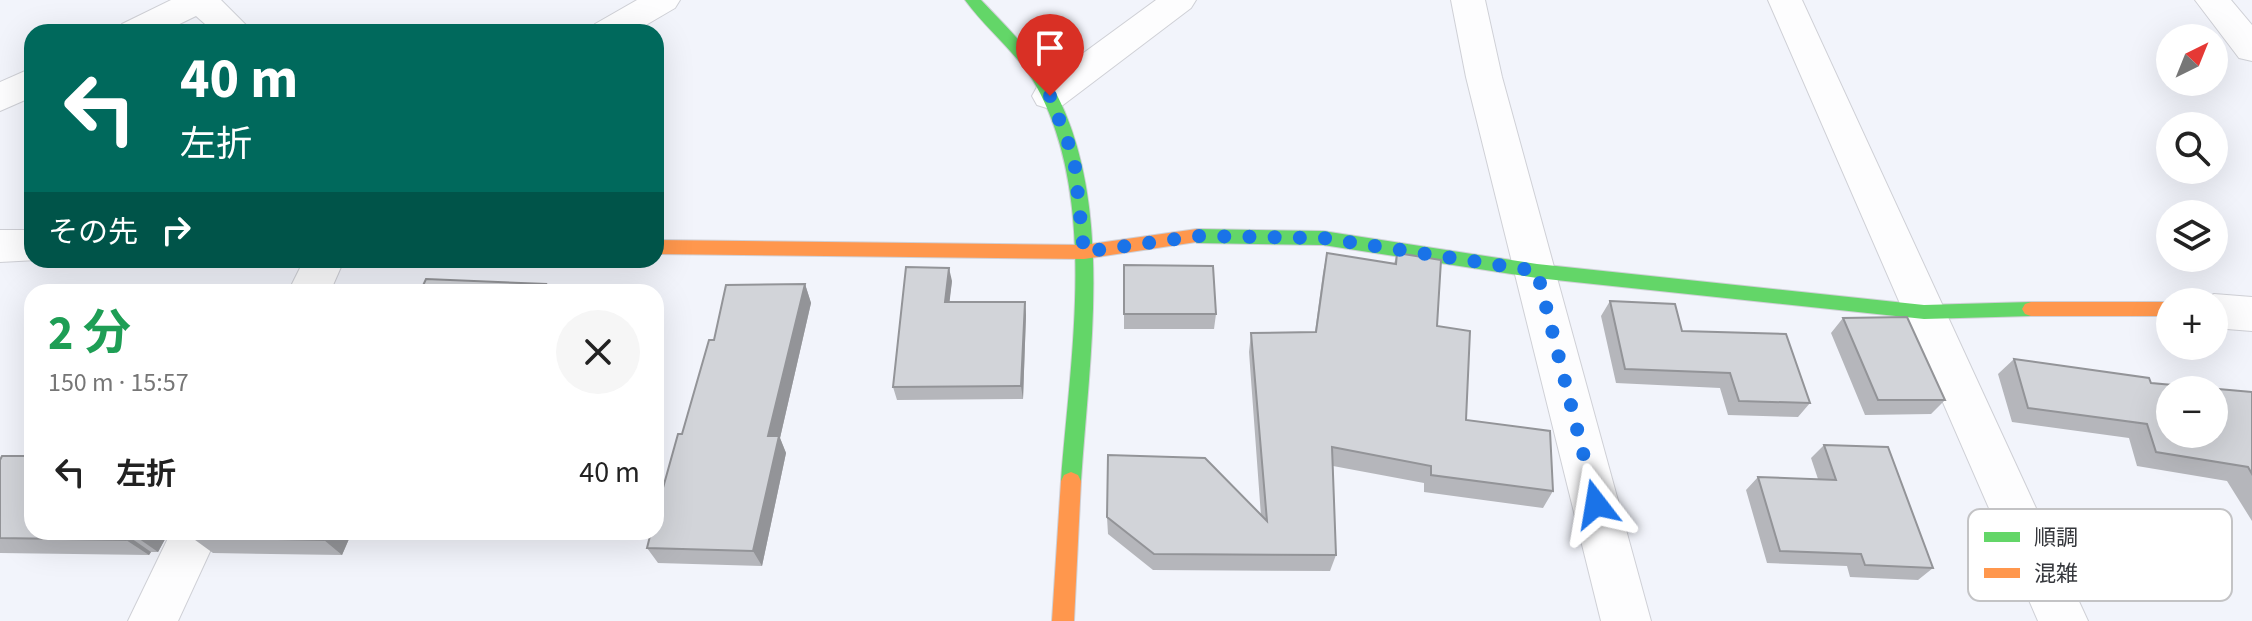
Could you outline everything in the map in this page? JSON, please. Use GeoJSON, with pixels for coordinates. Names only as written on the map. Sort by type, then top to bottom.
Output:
{"type":"FeatureCollection","features":[{"type":"Feature","properties":{"kind":"street"},"geometry":{"type":"LineString","coordinates":[[150,24],[200,0],[226,24]]}},
{"type":"Feature","properties":{"kind":"street"},"geometry":{"type":"LineString","coordinates":[[621,24],[663,0]]}},
{"type":"Feature","properties":{"kind":"street"},"geometry":{"type":"LineString","coordinates":[[972,0],[1019,48],[1050,96],[1074,158],[1084,252],[1063,621]]}},
{"type":"Feature","properties":{"kind":"street"},"geometry":{"type":"LineString","coordinates":[[1050,96],[1179,0]]}},
{"type":"Feature","properties":{"kind":"street"},"geometry":{"type":"LineString","coordinates":[[1468,0],[1484,77],[1626,621]]}},
{"type":"Feature","properties":{"kind":"street"},"geometry":{"type":"LineString","coordinates":[[1785,0],[2013,509]]}},
{"type":"Feature","properties":{"kind":"street"},"geometry":{"type":"LineString","coordinates":[[2212,0],[2249,42]]}},
{"type":"Feature","properties":{"kind":"street"},"geometry":{"type":"LineString","coordinates":[[0,98],[24,85]]}},
{"type":"Feature","properties":{"kind":"street"},"geometry":{"type":"LineString","coordinates":[[664,247],[1084,252],[1198,236],[1323,238],[1537,271],[1924,312],[2156,308]]}},
{"type":"Feature","properties":{"kind":"street"},"geometry":{"type":"LineString","coordinates":[[0,246],[24,246]]}},
{"type":"Feature","properties":{"kind":"street"},"geometry":{"type":"LineString","coordinates":[[2228,312],[2252,314]]}},
{"type":"Feature","properties":{"kind":"street"},"geometry":{"type":"LineString","coordinates":[[153,621],[191,540]]}},
{"type":"Feature","properties":{"kind":"street"},"geometry":{"type":"LineString","coordinates":[[2054,601],[2063,621]]}},
{"type":"Feature","properties":{"kind":"building"},"geometry":{"type":"Polygon","coordinates":[[[1327,253],[1396,264],[1397,253],[1441,260],[1437,326],[1470,331],[1466,420],[1550,431],[1553,491],[1431,475],[1431,466],[1332,447],[1336,555],[1154,554],[1107,517],[1108,455],[1205,458],[1267,521],[1251,333],[1316,332],[1327,253]]]}},
{"type":"Feature","properties":{"kind":"building"},"geometry":{"type":"Polygon","coordinates":[[[1124,265],[1213,266],[1216,314],[1124,314],[1124,265]]]}},
{"type":"Feature","properties":{"kind":"building"},"geometry":{"type":"Polygon","coordinates":[[[906,267],[949,268],[945,302],[1025,302],[1021,386],[893,387],[906,267]]]}},
{"type":"Feature","properties":{"kind":"building"},"geometry":{"type":"Polygon","coordinates":[[[426,279],[546,284],[424,284],[426,279]]]}},
{"type":"Feature","properties":{"kind":"building"},"geometry":{"type":"Polygon","coordinates":[[[805,284],[768,436],[779,436],[753,551],[647,548],[649,540],[664,540],[664,484],[709,340],[714,340],[726,285],[805,284]]]}},
{"type":"Feature","properties":{"kind":"building"},"geometry":{"type":"Polygon","coordinates":[[[1610,301],[1675,304],[1682,331],[1786,334],[1810,403],[1739,401],[1730,373],[1625,369],[1610,301]]]}},
{"type":"Feature","properties":{"kind":"building"},"geometry":{"type":"Polygon","coordinates":[[[1907,317],[1945,400],[1878,400],[1843,318],[1907,317]]]}},
{"type":"Feature","properties":{"kind":"building"},"geometry":{"type":"Polygon","coordinates":[[[2014,359],[2149,378],[2151,383],[2156,383],[2156,448],[2228,448],[2228,390],[2252,392],[2252,474],[2248,467],[2156,452],[2147,424],[2028,408],[2014,359]]]}},
{"type":"Feature","properties":{"kind":"building"},"geometry":{"type":"Polygon","coordinates":[[[1824,445],[1888,447],[1933,568],[1865,565],[1861,554],[1780,551],[1758,477],[1836,480],[1824,445]]]}},
{"type":"Feature","properties":{"kind":"building"},"geometry":{"type":"Polygon","coordinates":[[[2,456],[24,456],[24,538],[0,538],[2,456]]]}},
{"type":"Feature","properties":{"kind":"traffic: fast"},"geometry":{"type":"LineString","coordinates":[[972,0],[1004,33],[1049,95],[1066,136],[1076,182],[1082,232],[1083,284],[1071,481]]}},
{"type":"Feature","properties":{"kind":"traffic: fast"},"geometry":{"type":"LineString","coordinates":[[1197,236],[1323,238],[1537,271],[1924,312],[2031,309]]}},
{"type":"Feature","properties":{"kind":"traffic: slow"},"geometry":{"type":"LineString","coordinates":[[664,247],[1084,252],[1197,236]]}},
{"type":"Feature","properties":{"kind":"traffic: slow"},"geometry":{"type":"LineString","coordinates":[[2031,309],[2156,309]]}},
{"type":"Feature","properties":{"kind":"traffic: slow"},"geometry":{"type":"LineString","coordinates":[[1063,621],[1071,481]]}},
{"type":"Feature","properties":{"kind":"route"},"geometry":{"type":"LineString","coordinates":[[1050,96],[1074,158],[1084,252],[1198,236],[1323,238],[1537,271],[1596,504]]}}]}
